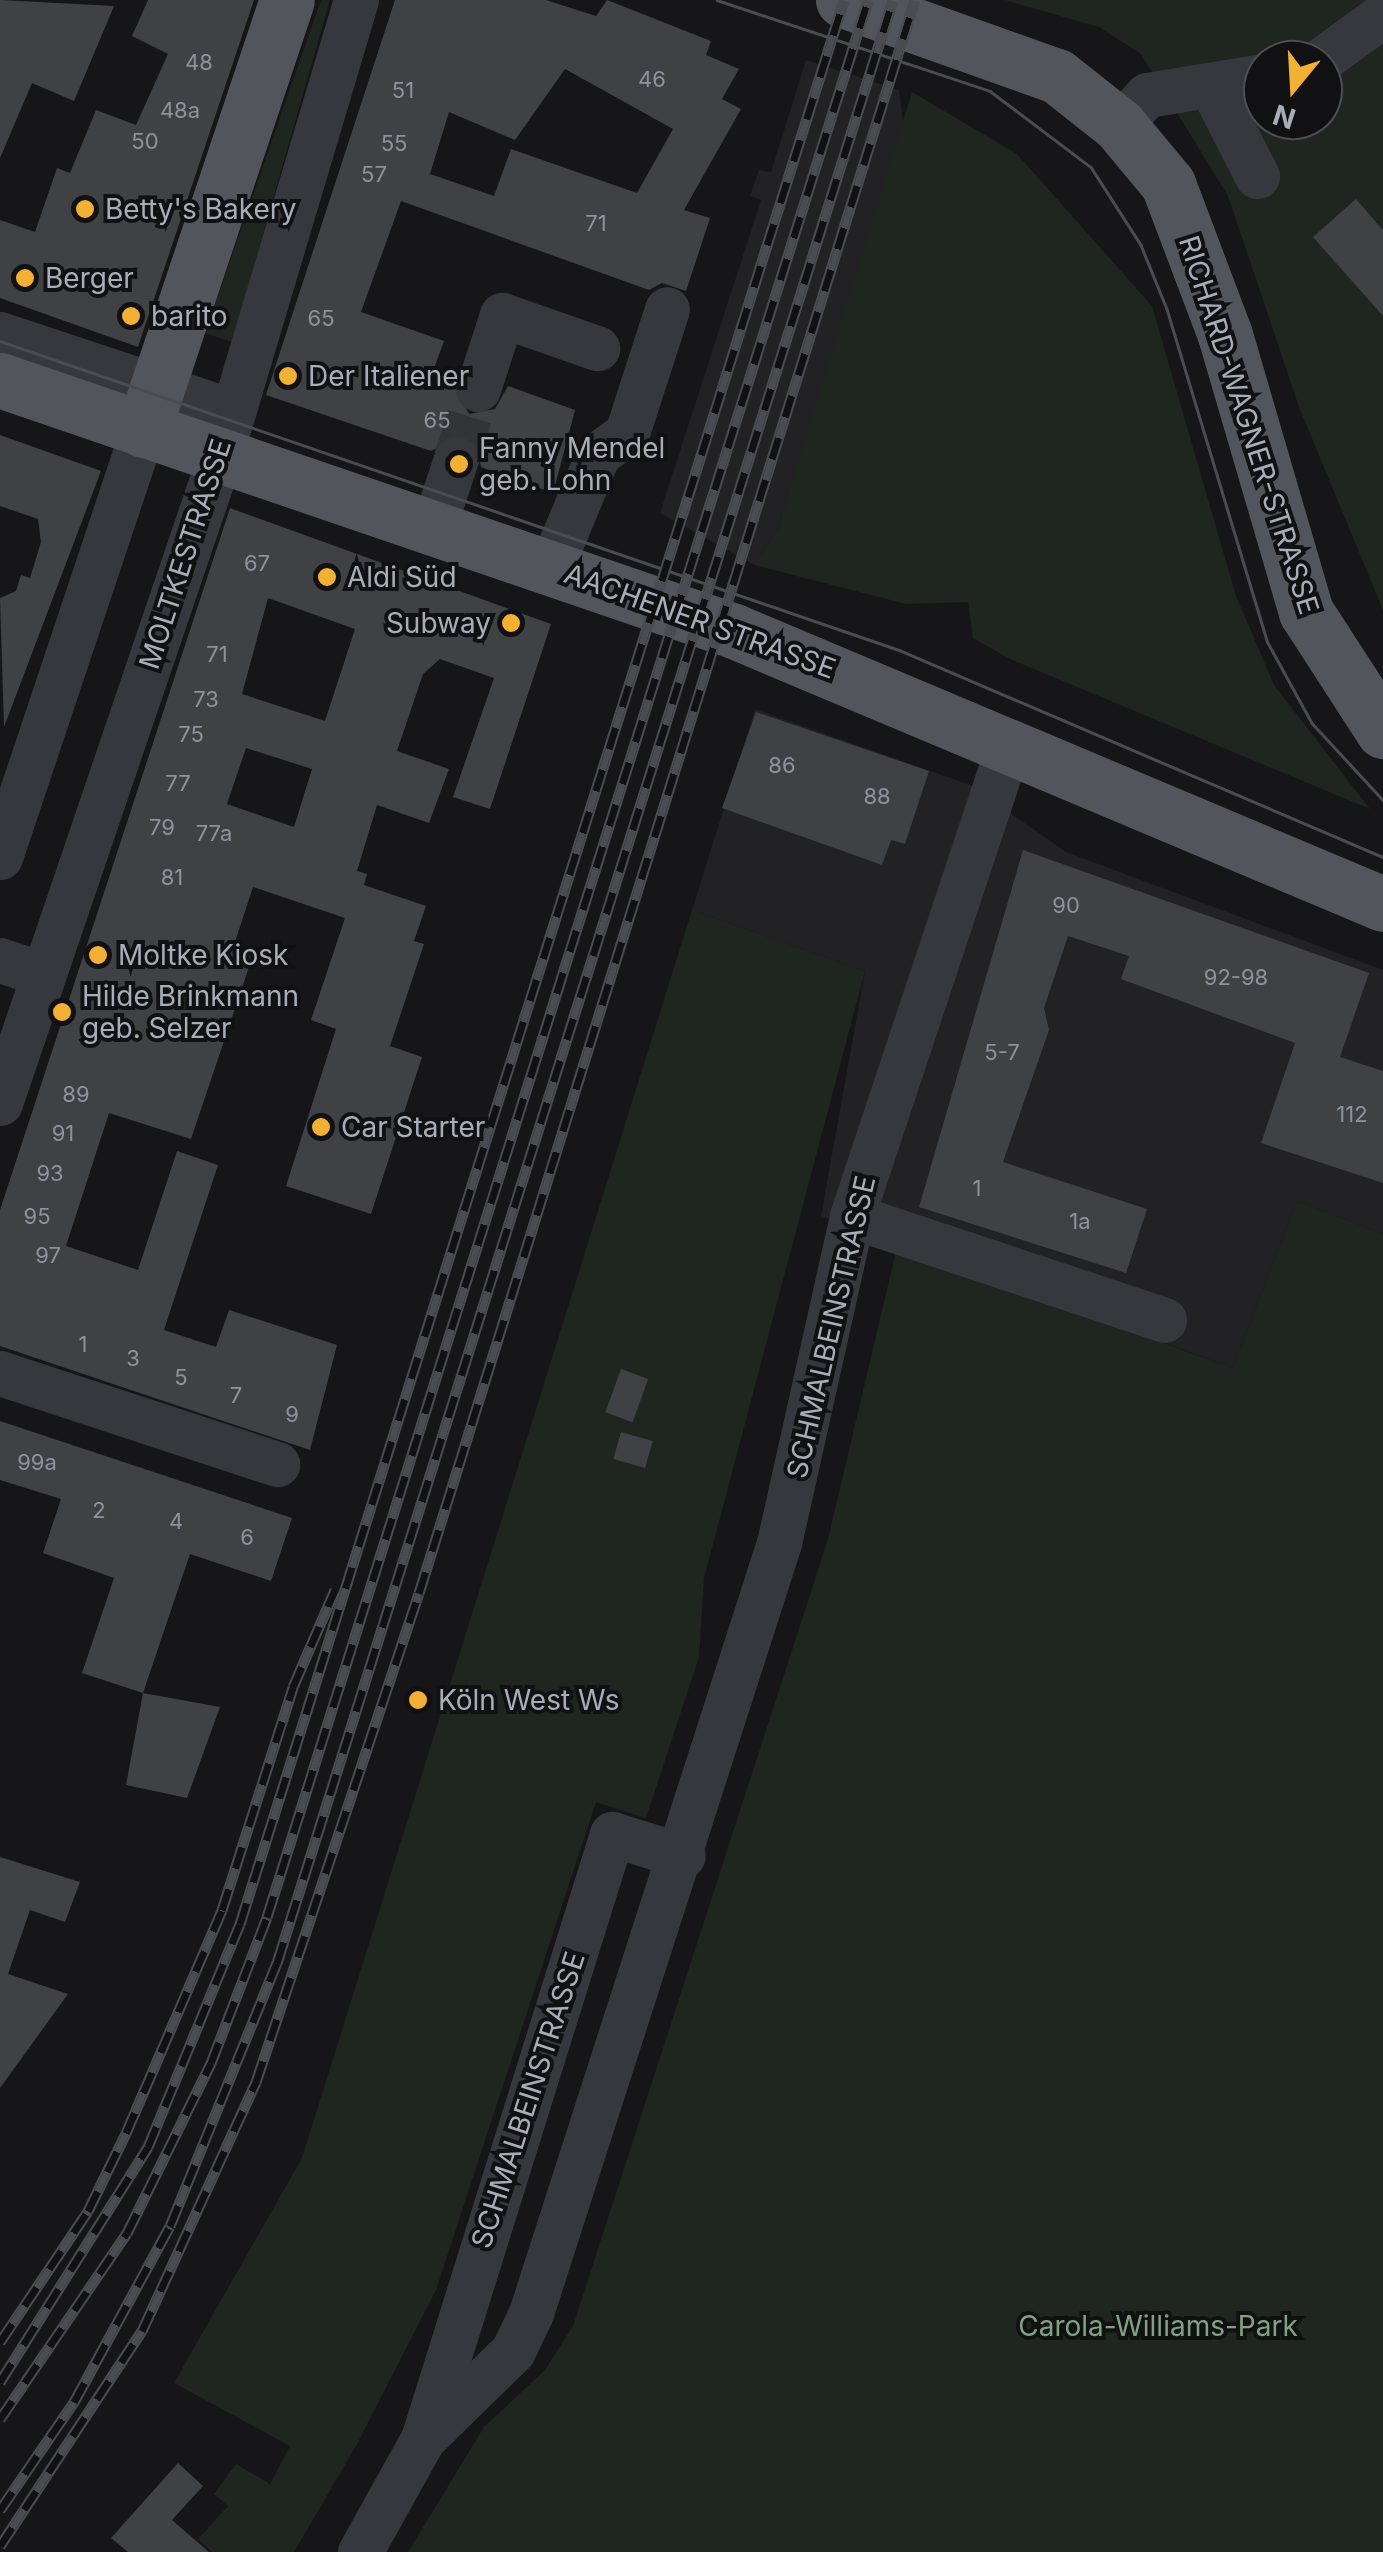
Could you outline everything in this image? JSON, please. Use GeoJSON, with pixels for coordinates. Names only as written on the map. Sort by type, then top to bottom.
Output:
{"type":"FeatureCollection","features":[{"type":"Feature","properties":{"kind":"main road"},"geometry":{"type":"LineString","coordinates":[[150,408],[287,0]]}},
{"type":"Feature","properties":{"kind":"main road","name":"RICHARD-WAGNER-STRASSE"},"geometry":{"type":"LineString","coordinates":[[844,0],[1057,76],[1119,125],[1168,184],[1205,280],[1306,612],[1383,730]]}},
{"type":"Feature","properties":{"kind":"main road","name":"AACHENER STRASSE"},"geometry":{"type":"LineString","coordinates":[[0,380],[150,408],[226,434],[434,528],[551,567],[1009,743],[1383,904]]}},
{"type":"Feature","properties":{"kind":"street","name":"MOLTKESTRASSE"},"geometry":{"type":"LineString","coordinates":[[0,1103],[21,967],[226,434],[356,0]]}},
{"type":"Feature","properties":{"kind":"street"},"geometry":{"type":"LineString","coordinates":[[1343,44],[1383,15]]}},
{"type":"Feature","properties":{"kind":"street"},"geometry":{"type":"LineString","coordinates":[[1119,125],[1147,95],[1243,81]]}},
{"type":"Feature","properties":{"kind":"street"},"geometry":{"type":"LineString","coordinates":[[1212,88],[1257,176]]}},
{"type":"Feature","properties":{"kind":"street"},"geometry":{"type":"LineString","coordinates":[[551,567],[598,454],[628,432],[667,309]]}},
{"type":"Feature","properties":{"kind":"street"},"geometry":{"type":"LineString","coordinates":[[478,389],[502,315],[598,348]]}},
{"type":"Feature","properties":{"kind":"street","name":"AACHENER STRASSE"},"geometry":{"type":"LineString","coordinates":[[0,334],[150,408]]}},
{"type":"Feature","properties":{"kind":"street"},"geometry":{"type":"LineString","coordinates":[[0,858],[150,408]]}},
{"type":"Feature","properties":{"kind":"street"},"geometry":{"type":"LineString","coordinates":[[434,528],[456,459]]}},
{"type":"Feature","properties":{"kind":"street","name":"SCHMALBEINSTRASSE"},"geometry":{"type":"LineString","coordinates":[[423,2439],[513,2351],[531,2313],[683,1856],[779,1543],[852,1216],[1009,743]]}},
{"type":"Feature","properties":{"kind":"street"},"geometry":{"type":"LineString","coordinates":[[852,1216],[1164,1320]]}},
{"type":"Feature","properties":{"kind":"street"},"geometry":{"type":"LineString","coordinates":[[0,1374],[276,1464]]}},
{"type":"Feature","properties":{"kind":"street","name":"SCHMALBEINSTRASSE"},"geometry":{"type":"LineString","coordinates":[[360,2552],[423,2439],[612,1834],[683,1856]]}},
{"type":"Feature","properties":{"kind":"shaded area"},"geometry":{"type":"Polygon","coordinates":[[[806,60],[899,90],[904,128],[778,528],[754,565],[660,513],[761,200],[750,196],[759,170],[771,172],[806,60]]]}},
{"type":"Feature","properties":{"kind":"shaded area"},"geometry":{"type":"Polygon","coordinates":[[[755,709],[970,785],[1066,852],[1383,970],[1383,1234],[1297,1201],[1233,1368],[821,1216],[865,971],[692,910],[755,709]]]}},
{"type":"Feature","properties":{"kind":"green space"},"geometry":{"type":"Polygon","coordinates":[[[321,0],[330,0],[232,342],[205,333],[321,0]]]}},
{"type":"Feature","properties":{"kind":"green space"},"geometry":{"type":"Polygon","coordinates":[[[1005,0],[1383,0],[1383,610],[1299,407],[1228,196],[1141,54],[1099,27],[1005,0]]]}},
{"type":"Feature","properties":{"kind":"green space"},"geometry":{"type":"Polygon","coordinates":[[[912,92],[1017,154],[1152,306],[1236,596],[1274,685],[1370,809],[1010,659],[973,638],[968,602],[906,604],[754,565],[778,528],[912,92]]]}},
{"type":"Feature","properties":{"kind":"green space"},"geometry":{"type":"Polygon","coordinates":[[[692,910],[865,971],[704,1578],[699,1657],[646,1818],[596,1802],[436,2290],[356,2446],[294,2552],[212,2552],[198,2539],[228,2506],[214,2494],[236,2464],[270,2484],[290,2446],[174,2383],[302,2158],[692,910]]]}},
{"type":"Feature","properties":{"kind":"green space","name":"Carola-Williams-Park"},"geometry":{"type":"Polygon","coordinates":[[[1297,1201],[1383,1234],[1383,2552],[408,2552],[484,2427],[545,2370],[573,2326],[828,1539],[897,1247],[1233,1368],[1297,1201]]]}},
{"type":"Feature","properties":{"kind":"building"},"geometry":{"type":"Polygon","coordinates":[[[0,0],[114,6],[74,101],[32,83],[0,158],[0,0]]]}},
{"type":"Feature","properties":{"kind":"building"},"geometry":{"type":"Polygon","coordinates":[[[148,0],[254,0],[138,347],[0,298],[0,220],[35,232],[57,168],[70,173],[96,110],[136,125],[168,54],[132,36],[148,0]]]}},
{"type":"Feature","properties":{"kind":"building"},"geometry":{"type":"Polygon","coordinates":[[[395,0],[546,0],[596,16],[607,0],[711,41],[706,55],[739,69],[722,99],[741,109],[684,210],[710,218],[686,291],[662,283],[649,290],[401,201],[361,312],[444,341],[432,374],[453,381],[469,414],[495,409],[508,386],[575,410],[553,493],[481,467],[476,442],[463,434],[431,451],[266,395],[395,0]],[[565,69],[515,140],[449,112],[430,174],[494,196],[511,149],[637,193],[673,129],[565,69]]]}},
{"type":"Feature","properties":{"kind":"building"},"geometry":{"type":"Polygon","coordinates":[[[1356,199],[1383,230],[1383,316],[1313,237],[1356,199]]]}},
{"type":"Feature","properties":{"kind":"building"},"geometry":{"type":"Polygon","coordinates":[[[0,435],[101,471],[4,727],[0,598],[16,591],[21,575],[30,578],[41,542],[38,519],[0,506],[0,435]]]}},
{"type":"Feature","properties":{"kind":"building"},"geometry":{"type":"Polygon","coordinates":[[[230,508],[551,624],[490,809],[453,797],[494,678],[440,659],[423,674],[397,751],[449,769],[429,823],[377,805],[357,871],[367,874],[364,885],[426,906],[414,941],[424,944],[390,1046],[422,1057],[371,1214],[286,1186],[336,1029],[311,1020],[345,918],[253,887],[233,948],[253,955],[191,1139],[109,1113],[66,1246],[138,1270],[177,1151],[218,1165],[164,1330],[216,1347],[229,1310],[337,1345],[310,1450],[0,1346],[0,1210],[230,508]],[[268,598],[242,694],[325,721],[355,629],[268,598]],[[246,748],[227,804],[294,827],[312,769],[246,748]]]}},
{"type":"Feature","properties":{"kind":"building"},"geometry":{"type":"Polygon","coordinates":[[[756,712],[929,771],[905,844],[891,840],[882,865],[722,808],[756,712]]]}},
{"type":"Feature","properties":{"kind":"building"},"geometry":{"type":"Polygon","coordinates":[[[1023,850],[1369,973],[1340,1057],[1383,1071],[1383,1183],[1261,1143],[1295,1043],[1121,979],[1129,956],[1068,936],[1044,1008],[1049,1030],[1003,1162],[1147,1209],[1126,1273],[919,1207],[1023,850]]]}},
{"type":"Feature","properties":{"kind":"building"},"geometry":{"type":"Polygon","coordinates":[[[621,1369],[648,1379],[633,1422],[605,1412],[621,1369]]]}},
{"type":"Feature","properties":{"kind":"building"},"geometry":{"type":"Polygon","coordinates":[[[0,1421],[292,1518],[271,1581],[190,1554],[143,1693],[82,1673],[114,1578],[43,1553],[61,1499],[0,1480],[0,1421]]]}},
{"type":"Feature","properties":{"kind":"building"},"geometry":{"type":"Polygon","coordinates":[[[621,1432],[653,1441],[645,1468],[613,1459],[621,1432]]]}},
{"type":"Feature","properties":{"kind":"building"},"geometry":{"type":"Polygon","coordinates":[[[143,1693],[220,1707],[187,1798],[126,1785],[143,1693]]]}},
{"type":"Feature","properties":{"kind":"building"},"geometry":{"type":"Polygon","coordinates":[[[0,1857],[80,1882],[65,1922],[30,1910],[8,1974],[68,1994],[0,2088],[0,1857]]]}},
{"type":"Feature","properties":{"kind":"building"},"geometry":{"type":"Polygon","coordinates":[[[178,2463],[203,2486],[172,2520],[209,2552],[128,2552],[111,2538],[178,2463]]]}},
{"type":"Feature","properties":{"kind":"tunnel"},"geometry":{"type":"LineString","coordinates":[[456,459],[478,389]]}},
{"type":"Feature","properties":{"kind":"tram line"},"geometry":{"type":"LineString","coordinates":[[717,0],[990,91],[1091,167],[1141,245],[1167,309],[1267,641],[1312,723],[1383,800]]}},
{"type":"Feature","properties":{"kind":"tram line"},"geometry":{"type":"LineString","coordinates":[[0,341],[899,650],[1383,857]]}},
{"type":"Feature","properties":{"kind":"railway"},"geometry":{"type":"LineString","coordinates":[[0,2382],[148,2147],[240,1924],[844,0]]}},
{"type":"Feature","properties":{"kind":"railway"},"geometry":{"type":"LineString","coordinates":[[0,2419],[127,2233],[211,2063],[267,1917],[868,0]]}},
{"type":"Feature","properties":{"kind":"railway"},"geometry":{"type":"LineString","coordinates":[[0,2510],[74,2402],[170,2226],[277,1963],[893,0]]}},
{"type":"Feature","properties":{"kind":"railway"},"geometry":{"type":"LineString","coordinates":[[0,2546],[142,2331],[256,2082],[419,1593],[915,0]]}},
{"type":"Feature","properties":{"kind":"railway"},"geometry":{"type":"LineString","coordinates":[[0,2342],[88,2211],[126,2133],[222,1910],[293,1687],[335,1590]]}},
{"type":"Feature","properties":{"kind":"place","name":"Betty's Bakery"},"geometry":{"type":"Point","coordinates":[85,209]}},
{"type":"Feature","properties":{"kind":"place","name":"Berger"},"geometry":{"type":"Point","coordinates":[25,278]}},
{"type":"Feature","properties":{"kind":"place","name":"barito"},"geometry":{"type":"Point","coordinates":[131,316]}},
{"type":"Feature","properties":{"kind":"place","name":"Der Italiener"},"geometry":{"type":"Point","coordinates":[288,376]}},
{"type":"Feature","properties":{"kind":"place","name":"Fanny Mendel geb. Lohn"},"geometry":{"type":"Point","coordinates":[459,464]}},
{"type":"Feature","properties":{"kind":"place","name":"Aldi Süd"},"geometry":{"type":"Point","coordinates":[327,577]}},
{"type":"Feature","properties":{"kind":"place","name":"Subway"},"geometry":{"type":"Point","coordinates":[511,623]}},
{"type":"Feature","properties":{"kind":"place","name":"Moltke Kiosk"},"geometry":{"type":"Point","coordinates":[98,955]}},
{"type":"Feature","properties":{"kind":"place","name":"Hilde Brinkmann geb. Selzer"},"geometry":{"type":"Point","coordinates":[62,1012]}},
{"type":"Feature","properties":{"kind":"place","name":"Car Starter"},"geometry":{"type":"Point","coordinates":[321,1127]}},
{"type":"Feature","properties":{"kind":"place","name":"Köln West Ws"},"geometry":{"type":"Point","coordinates":[418,1700]}}]}
